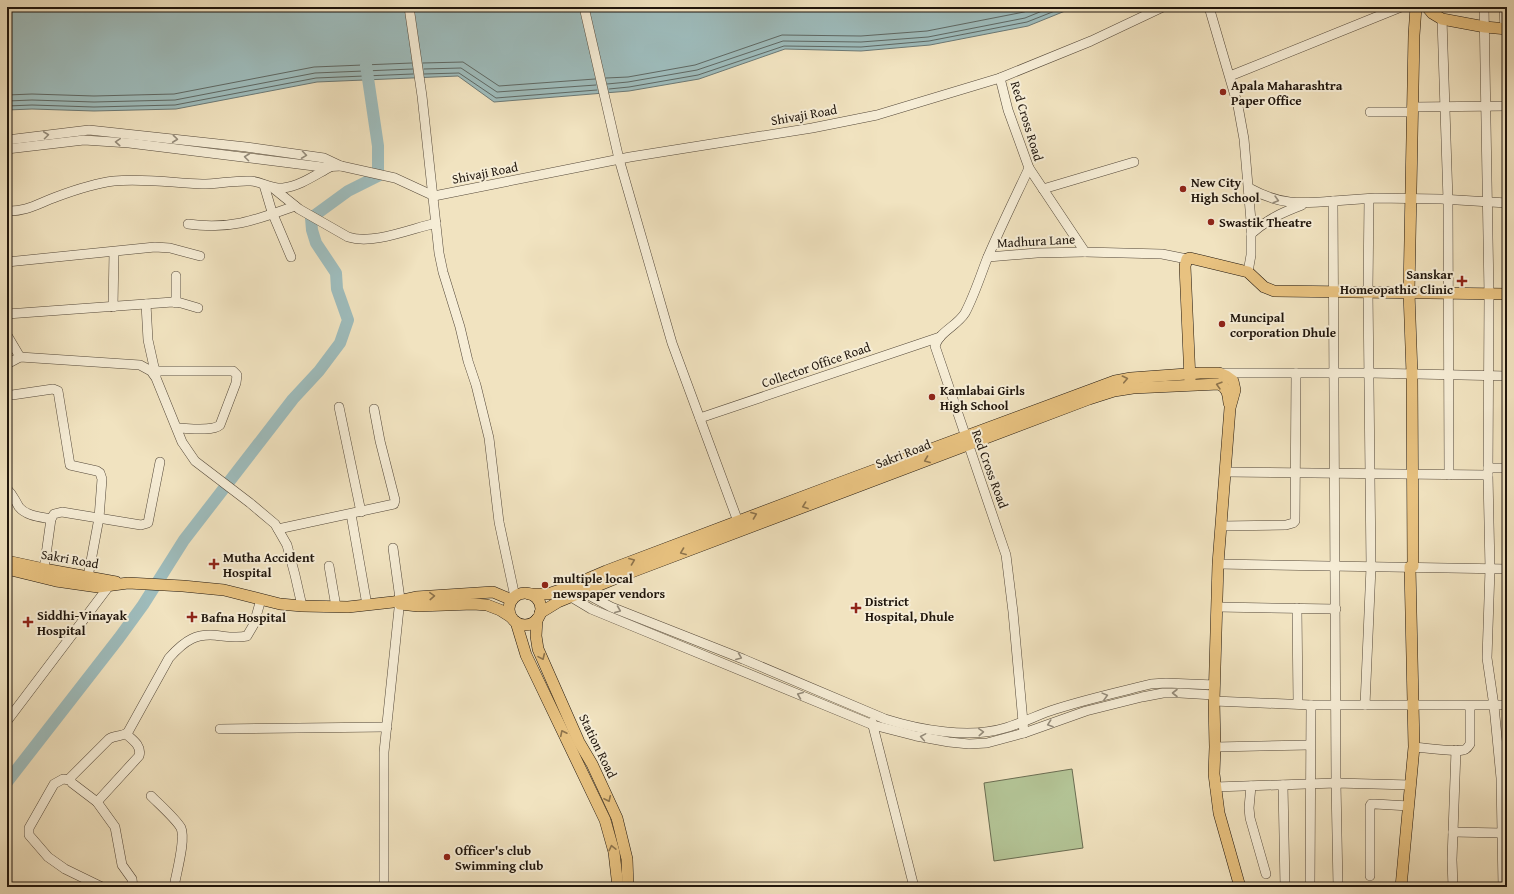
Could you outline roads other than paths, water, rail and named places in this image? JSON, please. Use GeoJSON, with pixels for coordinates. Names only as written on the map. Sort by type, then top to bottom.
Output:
{"type":"FeatureCollection","features":[{"type":"Feature","properties":{"kind":"main road"},"geometry":{"type":"LineString","coordinates":[[1401,887],[1414,747],[1410,567],[1413,566],[1412,374],[1409,292],[1414,36],[1417,7],[1426,7],[1442,19],[1485,28],[1506,30]]}},
{"type":"Feature","properties":{"kind":"main road"},"geometry":{"type":"LineString","coordinates":[[1191,385],[1185,266],[1190,258],[1248,272],[1264,287],[1274,291],[1507,294]]}},
{"type":"Feature","properties":{"kind":"main road"},"geometry":{"type":"LineString","coordinates":[[966,441],[1054,403],[1116,381],[1131,378],[1190,373],[1219,373],[1233,381],[1234,390],[1230,408],[1218,564],[1214,694],[1214,774],[1219,813],[1240,887]]}},
{"type":"Feature","properties":{"kind":"main road"},"geometry":{"type":"LineString","coordinates":[[513,619],[509,607],[514,598],[523,594],[548,594],[566,588],[606,571],[740,526],[966,441],[1114,391],[1153,386],[1212,384],[1224,386],[1227,389],[1230,408]]}},
{"type":"Feature","properties":{"kind":"main road"},"geometry":{"type":"LineString","coordinates":[[398,602],[418,606],[473,604],[487,605],[500,610],[521,625],[527,625],[533,623],[539,616],[558,602],[740,526]]}},
{"type":"Feature","properties":{"kind":"main road","name":"Sakri Road"},"geometry":{"type":"LineString","coordinates":[[7,561],[111,583],[183,586],[224,590],[280,604],[336,607],[398,602]]}},
{"type":"Feature","properties":{"kind":"main road","name":"Sakri Road"},"geometry":{"type":"LineString","coordinates":[[7,569],[56,581],[98,587],[111,583]]}},
{"type":"Feature","properties":{"kind":"main road"},"geometry":{"type":"LineString","coordinates":[[398,602],[416,597],[493,592],[514,598]]}},
{"type":"Feature","properties":{"kind":"main road"},"geometry":{"type":"LineString","coordinates":[[529,594],[538,601],[540,607],[539,616]]}},
{"type":"Feature","properties":{"kind":"main road","name":"Station Road"},"geometry":{"type":"LineString","coordinates":[[539,616],[536,636],[538,649],[579,742],[592,764],[616,818],[627,859],[628,887]]}},
{"type":"Feature","properties":{"kind":"main road","name":"Station Road"},"geometry":{"type":"LineString","coordinates":[[513,619],[526,655],[605,820],[614,852],[618,887]]}},
{"type":"Feature","properties":{"kind":"street"},"geometry":{"type":"LineString","coordinates":[[409,7],[422,96],[439,253],[443,272],[476,385],[489,438],[499,522],[514,598]]}},
{"type":"Feature","properties":{"kind":"street"},"geometry":{"type":"LineString","coordinates":[[584,7],[616,149],[672,343],[740,526]]}},
{"type":"Feature","properties":{"kind":"street","name":"Shivaji Road"},"geometry":{"type":"LineString","coordinates":[[434,196],[619,159],[812,128],[877,115],[1000,78],[1091,41],[1163,7]]}},
{"type":"Feature","properties":{"kind":"street"},"geometry":{"type":"LineString","coordinates":[[1209,7],[1238,106],[1244,139],[1249,188],[1251,234],[1251,255],[1248,272]]}},
{"type":"Feature","properties":{"kind":"street"},"geometry":{"type":"LineString","coordinates":[[1230,76],[1401,7]]}},
{"type":"Feature","properties":{"kind":"street"},"geometry":{"type":"LineString","coordinates":[[1484,7],[1489,294],[1488,471],[1490,569],[1487,658],[1494,706],[1501,778],[1503,887]]}},
{"type":"Feature","properties":{"kind":"street"},"geometry":{"type":"LineString","coordinates":[[1504,7],[1506,30]]}},
{"type":"Feature","properties":{"kind":"street"},"geometry":{"type":"LineString","coordinates":[[1442,19],[1448,200],[1449,475]]}},
{"type":"Feature","properties":{"kind":"street","name":"Red Cross Road"},"geometry":{"type":"LineString","coordinates":[[1000,78],[1008,110],[1029,168],[964,313],[954,326],[936,342],[935,350],[1006,555],[1014,612],[1024,733]]}},
{"type":"Feature","properties":{"kind":"street"},"geometry":{"type":"LineString","coordinates":[[1370,112],[1445,107],[1507,106]]}},
{"type":"Feature","properties":{"kind":"street"},"geometry":{"type":"LineString","coordinates":[[7,140],[89,130],[239,146],[324,158],[341,166],[395,178],[434,196]]}},
{"type":"Feature","properties":{"kind":"street"},"geometry":{"type":"LineString","coordinates":[[7,149],[78,141],[129,142],[330,167],[341,166]]}},
{"type":"Feature","properties":{"kind":"street"},"geometry":{"type":"LineString","coordinates":[[1043,189],[1134,162]]}},
{"type":"Feature","properties":{"kind":"street"},"geometry":{"type":"LineString","coordinates":[[7,211],[27,209],[55,197],[113,181],[135,180],[184,184],[214,184],[242,181],[252,182],[273,188],[284,188],[294,185],[330,167]]}},
{"type":"Feature","properties":{"kind":"street"},"geometry":{"type":"LineString","coordinates":[[1029,168],[1086,252]]}},
{"type":"Feature","properties":{"kind":"street"},"geometry":{"type":"LineString","coordinates":[[264,185],[273,214],[291,257]]}},
{"type":"Feature","properties":{"kind":"street"},"geometry":{"type":"LineString","coordinates":[[273,188],[297,207],[348,237],[361,240],[378,238],[436,223]]}},
{"type":"Feature","properties":{"kind":"street"},"geometry":{"type":"LineString","coordinates":[[1249,188],[1272,199],[1287,203],[1305,204],[1375,198],[1507,203]]}},
{"type":"Feature","properties":{"kind":"street"},"geometry":{"type":"LineString","coordinates":[[1365,705],[1371,567],[1368,292],[1369,199]]}},
{"type":"Feature","properties":{"kind":"street"},"geometry":{"type":"LineString","coordinates":[[1333,201],[1336,783],[1338,887]]}},
{"type":"Feature","properties":{"kind":"street"},"geometry":{"type":"LineString","coordinates":[[1251,234],[1275,216],[1305,204]]}},
{"type":"Feature","properties":{"kind":"street"},"geometry":{"type":"LineString","coordinates":[[188,224],[230,226],[297,207]]}},
{"type":"Feature","properties":{"kind":"street"},"geometry":{"type":"LineString","coordinates":[[7,262],[155,247],[170,248],[200,256]]}},
{"type":"Feature","properties":{"kind":"street"},"geometry":{"type":"LineString","coordinates":[[114,252],[114,307]]}},
{"type":"Feature","properties":{"kind":"street","name":"Madhura Lane"},"geometry":{"type":"LineString","coordinates":[[988,257],[1037,253],[1086,252],[1162,254],[1188,259]]}},
{"type":"Feature","properties":{"kind":"street"},"geometry":{"type":"LineString","coordinates":[[176,276],[176,303]]}},
{"type":"Feature","properties":{"kind":"street"},"geometry":{"type":"LineString","coordinates":[[7,314],[176,303],[198,308]]}},
{"type":"Feature","properties":{"kind":"street"},"geometry":{"type":"LineString","coordinates":[[146,304],[148,340],[156,374],[182,442],[195,461],[250,502],[275,524],[287,545],[302,606]]}},
{"type":"Feature","properties":{"kind":"street"},"geometry":{"type":"LineString","coordinates":[[7,335],[20,357]]}},
{"type":"Feature","properties":{"kind":"street","name":"Collector Office Road"},"geometry":{"type":"LineString","coordinates":[[700,418],[940,337]]}},
{"type":"Feature","properties":{"kind":"street"},"geometry":{"type":"LineString","coordinates":[[7,364],[20,357],[140,365],[156,374],[233,371],[237,375],[236,383],[220,425],[211,428],[177,428]]}},
{"type":"Feature","properties":{"kind":"street"},"geometry":{"type":"LineString","coordinates":[[1219,373],[1370,373],[1507,376]]}},
{"type":"Feature","properties":{"kind":"street"},"geometry":{"type":"LineString","coordinates":[[1222,526],[1286,525],[1293,523],[1296,517],[1296,373]]}},
{"type":"Feature","properties":{"kind":"street"},"geometry":{"type":"LineString","coordinates":[[12,395],[53,389],[58,391],[70,465],[100,473],[102,479],[99,518],[88,577]]}},
{"type":"Feature","properties":{"kind":"street"},"geometry":{"type":"LineString","coordinates":[[339,407],[361,512]]}},
{"type":"Feature","properties":{"kind":"street"},"geometry":{"type":"LineString","coordinates":[[278,530],[391,506],[395,502],[374,409]]}},
{"type":"Feature","properties":{"kind":"street"},"geometry":{"type":"LineString","coordinates":[[44,569],[51,519],[54,514],[62,512],[141,525],[148,523],[160,462]]}},
{"type":"Feature","properties":{"kind":"street"},"geometry":{"type":"LineString","coordinates":[[1226,472],[1335,472],[1449,475],[1507,468]]}},
{"type":"Feature","properties":{"kind":"street"},"geometry":{"type":"LineString","coordinates":[[7,489],[14,495],[20,507],[26,513],[51,519]]}},
{"type":"Feature","properties":{"kind":"street"},"geometry":{"type":"LineString","coordinates":[[351,514],[367,605]]}},
{"type":"Feature","properties":{"kind":"street"},"geometry":{"type":"LineString","coordinates":[[384,887],[384,752],[398,602],[393,548]]}},
{"type":"Feature","properties":{"kind":"street"},"geometry":{"type":"LineString","coordinates":[[1218,564],[1507,569]]}},
{"type":"Feature","properties":{"kind":"street"},"geometry":{"type":"LineString","coordinates":[[329,566],[336,607]]}},
{"type":"Feature","properties":{"kind":"street"},"geometry":{"type":"LineString","coordinates":[[7,722],[111,583]]}},
{"type":"Feature","properties":{"kind":"street"},"geometry":{"type":"LineString","coordinates":[[583,592],[611,607],[904,725],[964,733],[1004,729],[1056,709],[1151,684],[1166,683],[1214,694]]}},
{"type":"Feature","properties":{"kind":"street"},"geometry":{"type":"LineString","coordinates":[[571,597],[591,609],[873,725],[949,742],[969,744],[987,743],[1024,733],[1086,711],[1162,693],[1214,694],[1311,705],[1507,706]]}},
{"type":"Feature","properties":{"kind":"street"},"geometry":{"type":"LineString","coordinates":[[70,780],[71,777],[109,739],[126,734],[169,658],[178,648],[194,637],[207,634],[240,638],[247,636],[254,624],[261,599]]}},
{"type":"Feature","properties":{"kind":"street"},"geometry":{"type":"LineString","coordinates":[[1217,607],[1336,609]]}},
{"type":"Feature","properties":{"kind":"street"},"geometry":{"type":"LineString","coordinates":[[1297,608],[1298,704]]}},
{"type":"Feature","properties":{"kind":"street"},"geometry":{"type":"LineString","coordinates":[[771,684],[776,673]]}},
{"type":"Feature","properties":{"kind":"street"},"geometry":{"type":"LineString","coordinates":[[1310,887],[1311,705]]}},
{"type":"Feature","properties":{"kind":"street"},"geometry":{"type":"LineString","coordinates":[[1414,747],[1464,750],[1470,744],[1470,706]]}},
{"type":"Feature","properties":{"kind":"street"},"geometry":{"type":"LineString","coordinates":[[870,712],[914,887]]}},
{"type":"Feature","properties":{"kind":"street"},"geometry":{"type":"LineString","coordinates":[[220,729],[387,728]]}},
{"type":"Feature","properties":{"kind":"street"},"geometry":{"type":"LineString","coordinates":[[97,802],[139,756],[139,747],[126,734]]}},
{"type":"Feature","properties":{"kind":"street"},"geometry":{"type":"LineString","coordinates":[[1215,746],[1310,745]]}},
{"type":"Feature","properties":{"kind":"street"},"geometry":{"type":"LineString","coordinates":[[1453,887],[1452,860],[1456,750]]}},
{"type":"Feature","properties":{"kind":"street"},"geometry":{"type":"LineString","coordinates":[[102,887],[65,868],[48,857],[29,835],[29,828],[54,784],[63,779],[70,780],[97,802],[115,827],[122,865],[132,879],[133,887]]}},
{"type":"Feature","properties":{"kind":"street"},"geometry":{"type":"LineString","coordinates":[[1215,787],[1336,783],[1411,785]]}},
{"type":"Feature","properties":{"kind":"street"},"geometry":{"type":"LineString","coordinates":[[1283,785],[1285,887]]}},
{"type":"Feature","properties":{"kind":"street"},"geometry":{"type":"LineString","coordinates":[[1251,786],[1249,808],[1250,818],[1266,874]]}},
{"type":"Feature","properties":{"kind":"street"},"geometry":{"type":"LineString","coordinates":[[151,796],[178,824],[182,832],[180,859],[174,887]]}},
{"type":"Feature","properties":{"kind":"street"},"geometry":{"type":"LineString","coordinates":[[1370,876],[1371,804],[1409,806]]}},
{"type":"Feature","properties":{"kind":"street"},"geometry":{"type":"LineString","coordinates":[[1453,832],[1502,833]]}},
{"type":"Feature","properties":{"kind":"water"},"geometry":{"type":"Polygon","coordinates":[[[1075,7],[1028,26],[930,45],[861,51],[785,49],[699,79],[629,91],[494,102],[458,76],[317,82],[176,109],[94,111],[32,109],[7,110],[7,8],[1075,7]]]}},
{"type":"Feature","properties":{"kind":"waterway"},"geometry":{"type":"LineString","coordinates":[[7,782],[119,638],[143,605],[184,540],[293,399],[319,371],[340,343],[348,320],[337,289],[336,273],[316,243],[312,230],[311,218],[348,191],[378,176],[378,146],[366,65]]}},
{"type":"Feature","properties":{"kind":"place","name":"Apala Maharashtra Paper Office"},"geometry":{"type":"Point","coordinates":[1223,92]}},
{"type":"Feature","properties":{"kind":"place","name":"New City High School"},"geometry":{"type":"Point","coordinates":[1183,189]}},
{"type":"Feature","properties":{"kind":"place","name":"Swastik Theatre"},"geometry":{"type":"Point","coordinates":[1211,222]}},
{"type":"Feature","properties":{"kind":"place","name":"Sanskar Homeopathic Clinic"},"geometry":{"type":"Point","coordinates":[1462,281]}},
{"type":"Feature","properties":{"kind":"place","name":"Muncipal corporation Dhule"},"geometry":{"type":"Point","coordinates":[1222,324]}},
{"type":"Feature","properties":{"kind":"place","name":"Kamlabai Girls High School"},"geometry":{"type":"Point","coordinates":[932,397]}},
{"type":"Feature","properties":{"kind":"place","name":"Mutha Accident Hospital"},"geometry":{"type":"Point","coordinates":[214,564]}},
{"type":"Feature","properties":{"kind":"place","name":"multiple local newspaper vendors"},"geometry":{"type":"Point","coordinates":[545,585]}},
{"type":"Feature","properties":{"kind":"place","name":"District Hospital, Dhule"},"geometry":{"type":"Point","coordinates":[856,608]}},
{"type":"Feature","properties":{"kind":"place","name":"Bafna Hospital"},"geometry":{"type":"Point","coordinates":[192,617]}},
{"type":"Feature","properties":{"kind":"place","name":"Siddhi-Vinayak Hospital"},"geometry":{"type":"Point","coordinates":[28,622]}},
{"type":"Feature","properties":{"kind":"place","name":"Officer's club Swimming club"},"geometry":{"type":"Point","coordinates":[447,857]}}]}
